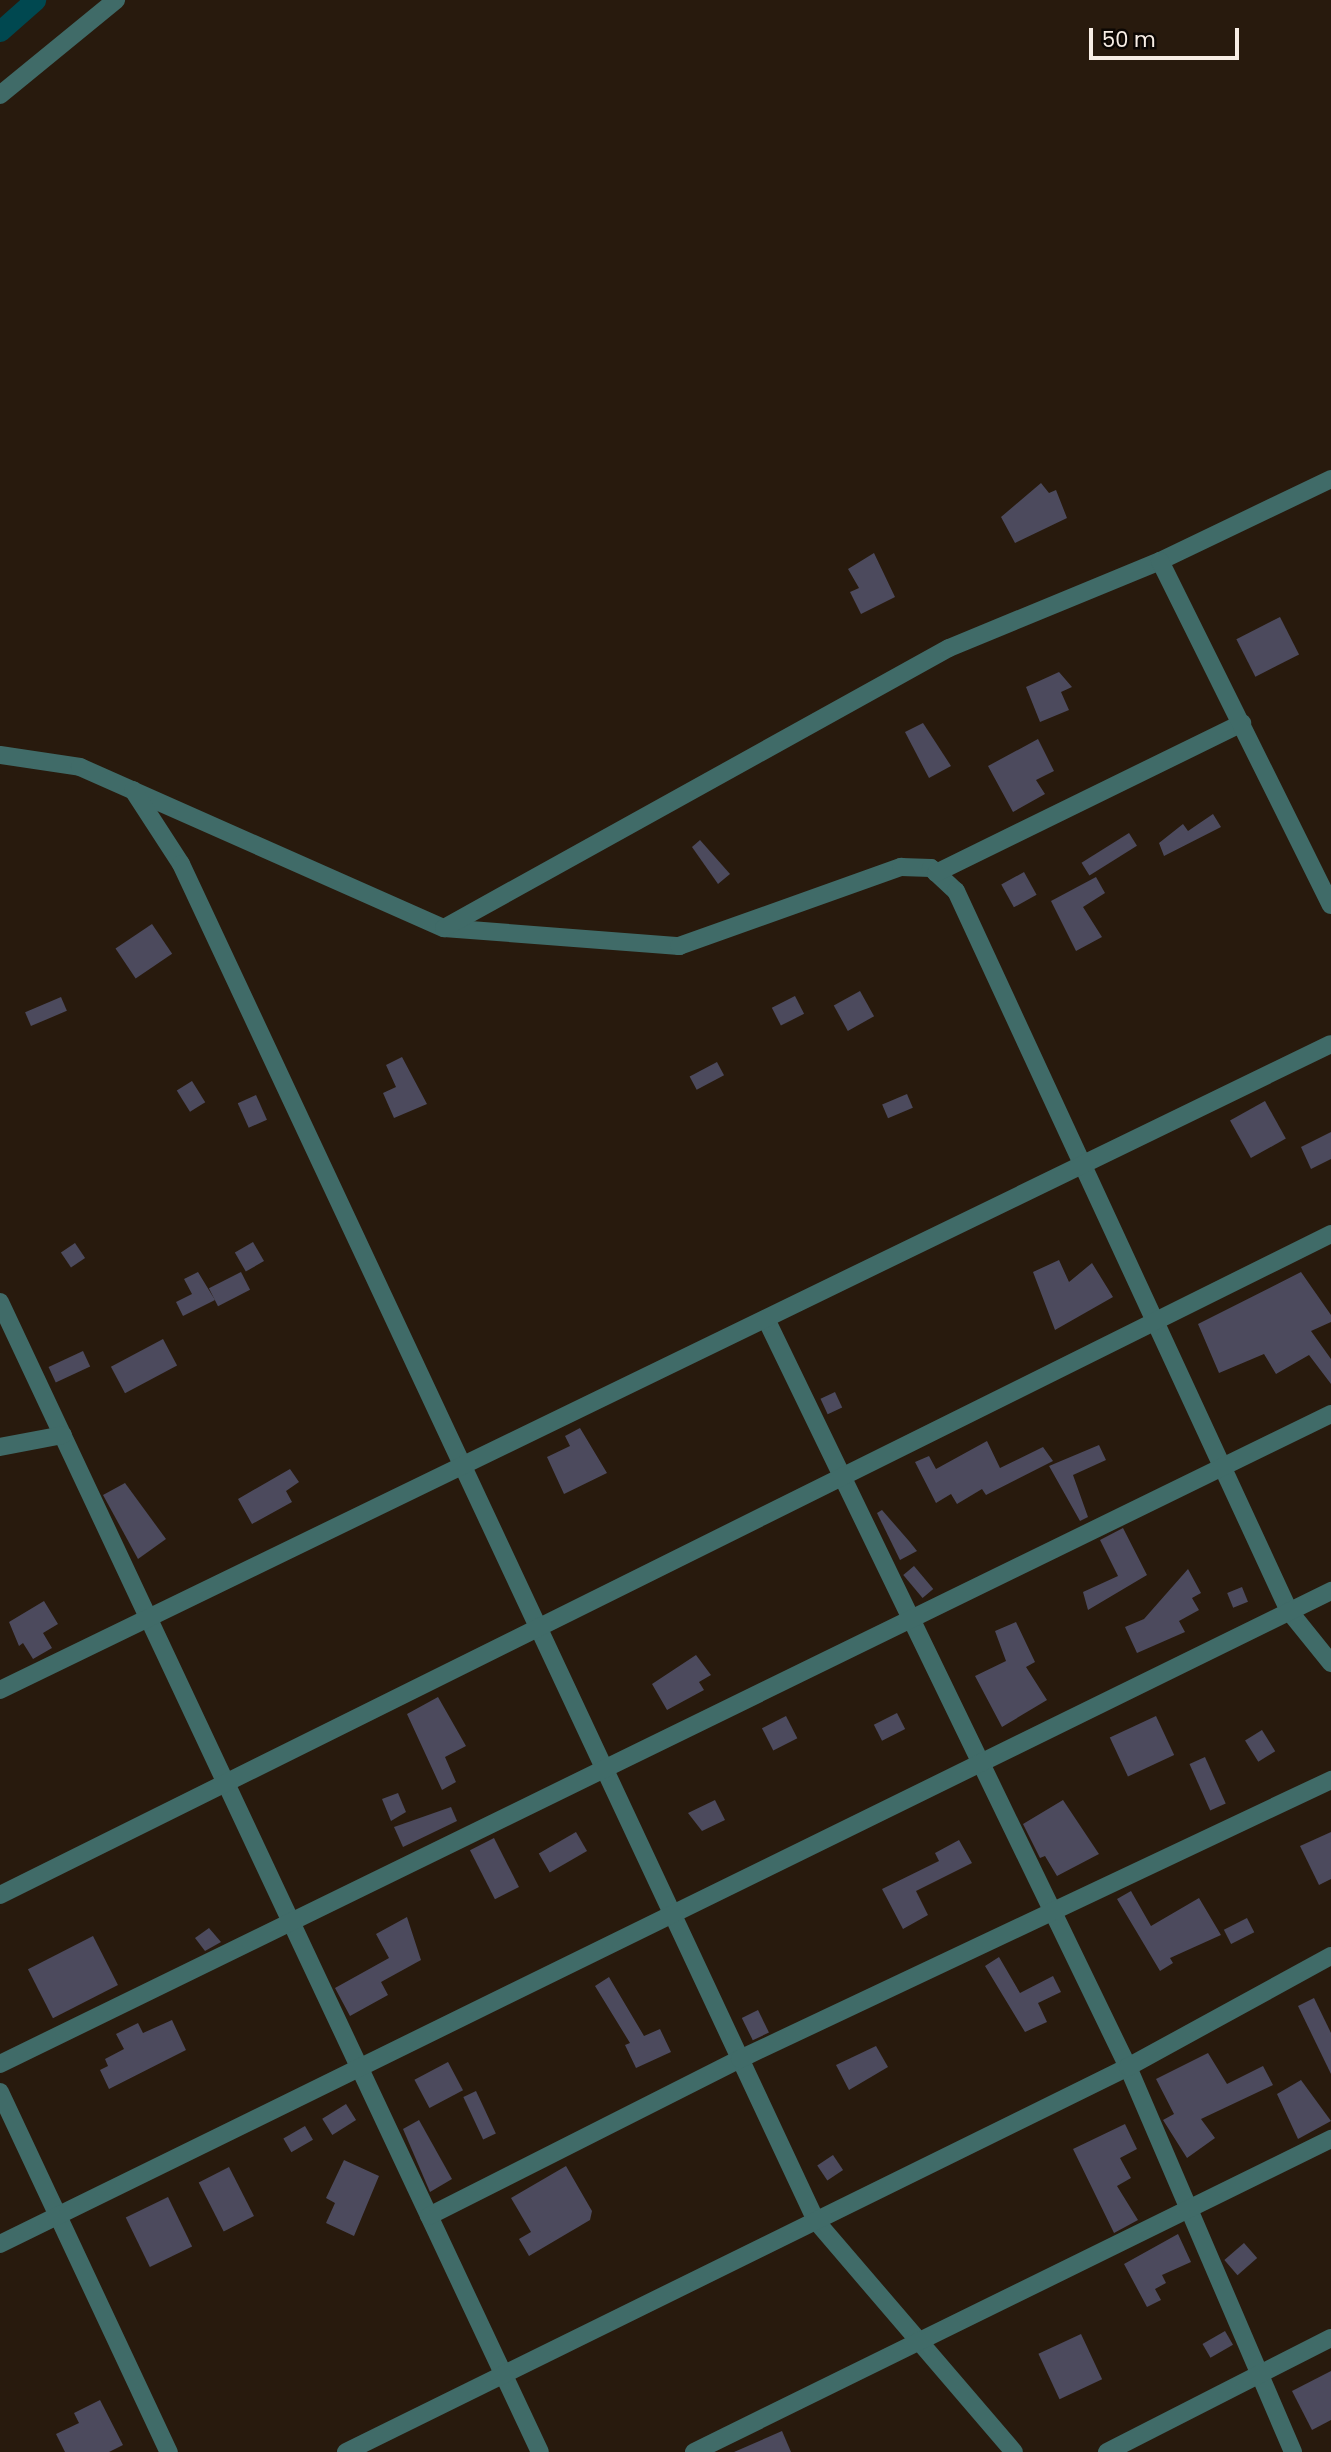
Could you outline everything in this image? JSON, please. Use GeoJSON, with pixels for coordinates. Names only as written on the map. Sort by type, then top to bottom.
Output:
{"type":"FeatureCollection","features":[{"type":"Feature","properties":{"kind":"street"},"geometry":{"type":"LineString","coordinates":[[0,95],[116,0]]}},
{"type":"Feature","properties":{"kind":"street"},"geometry":{"type":"LineString","coordinates":[[444,928],[949,648],[1160,561],[1331,479]]}},
{"type":"Feature","properties":{"kind":"street"},"geometry":{"type":"LineString","coordinates":[[1160,561],[1331,905]]}},
{"type":"Feature","properties":{"kind":"street"},"geometry":{"type":"LineString","coordinates":[[936,873],[1242,723]]}},
{"type":"Feature","properties":{"kind":"street"},"geometry":{"type":"LineString","coordinates":[[0,755],[80,767],[444,928],[679,946],[901,867],[936,873],[956,891],[1289,1612],[1331,1663]]}},
{"type":"Feature","properties":{"kind":"street"},"geometry":{"type":"LineString","coordinates":[[133,790],[181,864],[816,2221],[1014,2452]]}},
{"type":"Feature","properties":{"kind":"street"},"geometry":{"type":"LineString","coordinates":[[0,1690],[147,1616],[463,1467],[1331,1044]]}},
{"type":"Feature","properties":{"kind":"street"},"geometry":{"type":"LineString","coordinates":[[0,1895],[224,1780],[538,1628],[1331,1234]]}},
{"type":"Feature","properties":{"kind":"street"},"geometry":{"type":"LineString","coordinates":[[0,1302],[540,2452]]}},
{"type":"Feature","properties":{"kind":"street"},"geometry":{"type":"LineString","coordinates":[[766,1320],[1128,2067],[1264,2372],[1293,2452]]}},
{"type":"Feature","properties":{"kind":"street"},"geometry":{"type":"LineString","coordinates":[[0,2064],[289,1918],[603,1769],[1331,1414]]}},
{"type":"Feature","properties":{"kind":"street"},"geometry":{"type":"LineString","coordinates":[[0,1447],[63,1435]]}},
{"type":"Feature","properties":{"kind":"street"},"geometry":{"type":"LineString","coordinates":[[0,2244],[358,2064],[1331,1591]]}},
{"type":"Feature","properties":{"kind":"street"},"geometry":{"type":"LineString","coordinates":[[429,2216],[740,2060],[1331,1780]]}},
{"type":"Feature","properties":{"kind":"street"},"geometry":{"type":"LineString","coordinates":[[346,2452],[502,2372],[1128,2067],[1331,1956]]}},
{"type":"Feature","properties":{"kind":"street"},"geometry":{"type":"LineString","coordinates":[[0,2092],[169,2452]]}},
{"type":"Feature","properties":{"kind":"street"},"geometry":{"type":"LineString","coordinates":[[694,2452],[1331,2138]]}},
{"type":"Feature","properties":{"kind":"street"},"geometry":{"type":"LineString","coordinates":[[1107,2452],[1331,2338]]}},
{"type":"Feature","properties":{"kind":"building"},"geometry":{"type":"Polygon","coordinates":[[[1041,483],[1049,493],[1056,490],[1067,518],[1015,543],[1001,517],[1041,483]]]}},
{"type":"Feature","properties":{"kind":"building"},"geometry":{"type":"Polygon","coordinates":[[[874,553],[895,597],[861,614],[850,592],[859,588],[848,569],[874,553]]]}},
{"type":"Feature","properties":{"kind":"building"},"geometry":{"type":"Polygon","coordinates":[[[1280,617],[1299,654],[1255,677],[1236,639],[1280,617]]]}},
{"type":"Feature","properties":{"kind":"building"},"geometry":{"type":"Polygon","coordinates":[[[1059,672],[1072,687],[1061,692],[1069,710],[1040,722],[1026,687],[1059,672]]]}},
{"type":"Feature","properties":{"kind":"building"},"geometry":{"type":"Polygon","coordinates":[[[923,723],[951,766],[929,778],[905,732],[923,723]]]}},
{"type":"Feature","properties":{"kind":"building"},"geometry":{"type":"Polygon","coordinates":[[[1038,739],[1054,771],[1036,780],[1045,794],[1013,812],[988,766],[1038,739]]]}},
{"type":"Feature","properties":{"kind":"building"},"geometry":{"type":"Polygon","coordinates":[[[1213,814],[1221,827],[1164,856],[1159,843],[1183,824],[1188,831],[1213,814]]]}},
{"type":"Feature","properties":{"kind":"building"},"geometry":{"type":"Polygon","coordinates":[[[1129,833],[1137,846],[1089,875],[1082,863],[1129,833]]]}},
{"type":"Feature","properties":{"kind":"building"},"geometry":{"type":"Polygon","coordinates":[[[700,840],[730,874],[718,884],[692,847],[700,840]]]}},
{"type":"Feature","properties":{"kind":"building"},"geometry":{"type":"Polygon","coordinates":[[[1024,872],[1037,895],[1014,907],[1001,885],[1024,872]]]}},
{"type":"Feature","properties":{"kind":"building"},"geometry":{"type":"Polygon","coordinates":[[[1096,877],[1105,893],[1083,907],[1102,937],[1076,951],[1051,901],[1096,877]]]}},
{"type":"Feature","properties":{"kind":"building"},"geometry":{"type":"Polygon","coordinates":[[[152,924],[172,954],[136,978],[116,949],[152,924]]]}},
{"type":"Feature","properties":{"kind":"building"},"geometry":{"type":"Polygon","coordinates":[[[860,991],[874,1016],[848,1031],[834,1006],[860,991]]]}},
{"type":"Feature","properties":{"kind":"building"},"geometry":{"type":"Polygon","coordinates":[[[795,996],[804,1014],[781,1026],[772,1008],[795,996]]]}},
{"type":"Feature","properties":{"kind":"building"},"geometry":{"type":"Polygon","coordinates":[[[61,997],[67,1011],[31,1026],[25,1012],[61,997]]]}},
{"type":"Feature","properties":{"kind":"building"},"geometry":{"type":"Polygon","coordinates":[[[402,1057],[427,1104],[394,1118],[383,1093],[396,1087],[386,1065],[402,1057]]]}},
{"type":"Feature","properties":{"kind":"building"},"geometry":{"type":"Polygon","coordinates":[[[717,1062],[724,1075],[697,1090],[690,1077],[717,1062]]]}},
{"type":"Feature","properties":{"kind":"building"},"geometry":{"type":"Polygon","coordinates":[[[192,1081],[205,1102],[190,1112],[177,1091],[192,1081]]]}},
{"type":"Feature","properties":{"kind":"building"},"geometry":{"type":"Polygon","coordinates":[[[907,1094],[913,1108],[888,1118],[882,1105],[907,1094]]]}},
{"type":"Feature","properties":{"kind":"building"},"geometry":{"type":"Polygon","coordinates":[[[256,1095],[267,1120],[249,1128],[238,1103],[256,1095]]]}},
{"type":"Feature","properties":{"kind":"building"},"geometry":{"type":"Polygon","coordinates":[[[1265,1101],[1286,1139],[1251,1158],[1230,1120],[1265,1101]]]}},
{"type":"Feature","properties":{"kind":"building"},"geometry":{"type":"Polygon","coordinates":[[[1331,1132],[1331,1159],[1311,1169],[1301,1147],[1331,1132]]]}},
{"type":"Feature","properties":{"kind":"building"},"geometry":{"type":"Polygon","coordinates":[[[253,1242],[264,1261],[246,1272],[235,1252],[253,1242]]]}},
{"type":"Feature","properties":{"kind":"building"},"geometry":{"type":"Polygon","coordinates":[[[75,1243],[85,1258],[71,1267],[61,1253],[75,1243]]]}},
{"type":"Feature","properties":{"kind":"building"},"geometry":{"type":"Polygon","coordinates":[[[1059,1260],[1069,1282],[1092,1263],[1113,1297],[1055,1330],[1033,1272],[1059,1260]]]}},
{"type":"Feature","properties":{"kind":"building"},"geometry":{"type":"Polygon","coordinates":[[[198,1272],[215,1300],[183,1316],[176,1302],[192,1294],[184,1279],[198,1272]]]}},
{"type":"Feature","properties":{"kind":"building"},"geometry":{"type":"Polygon","coordinates":[[[241,1272],[250,1290],[218,1306],[209,1288],[241,1272]]]}},
{"type":"Feature","properties":{"kind":"building"},"geometry":{"type":"Polygon","coordinates":[[[1301,1272],[1331,1315],[1331,1322],[1311,1331],[1331,1359],[1331,1384],[1309,1355],[1276,1374],[1264,1354],[1219,1373],[1198,1324],[1301,1272]]]}},
{"type":"Feature","properties":{"kind":"building"},"geometry":{"type":"Polygon","coordinates":[[[163,1339],[177,1365],[125,1393],[111,1367],[163,1339]]]}},
{"type":"Feature","properties":{"kind":"building"},"geometry":{"type":"Polygon","coordinates":[[[83,1351],[90,1366],[56,1382],[49,1367],[83,1351]]]}},
{"type":"Feature","properties":{"kind":"building"},"geometry":{"type":"Polygon","coordinates":[[[835,1392],[842,1407],[828,1414],[820,1399],[835,1392]]]}},
{"type":"Feature","properties":{"kind":"building"},"geometry":{"type":"Polygon","coordinates":[[[580,1428],[607,1473],[564,1494],[547,1457],[570,1446],[565,1436],[580,1428]]]}},
{"type":"Feature","properties":{"kind":"building"},"geometry":{"type":"Polygon","coordinates":[[[987,1441],[1000,1468],[1043,1447],[1053,1461],[986,1495],[982,1489],[957,1504],[951,1494],[936,1503],[915,1462],[929,1456],[936,1469],[987,1441]]]}},
{"type":"Feature","properties":{"kind":"building"},"geometry":{"type":"Polygon","coordinates":[[[1099,1445],[1106,1460],[1073,1475],[1088,1517],[1080,1521],[1049,1466],[1099,1445]]]}},
{"type":"Feature","properties":{"kind":"building"},"geometry":{"type":"Polygon","coordinates":[[[290,1469],[299,1482],[286,1491],[292,1502],[252,1524],[238,1499],[290,1469]]]}},
{"type":"Feature","properties":{"kind":"building"},"geometry":{"type":"Polygon","coordinates":[[[125,1483],[166,1539],[138,1559],[103,1495],[125,1483]]]}},
{"type":"Feature","properties":{"kind":"building"},"geometry":{"type":"Polygon","coordinates":[[[882,1510],[917,1551],[900,1560],[877,1513],[882,1510]]]}},
{"type":"Feature","properties":{"kind":"building"},"geometry":{"type":"Polygon","coordinates":[[[1123,1528],[1147,1575],[1088,1610],[1083,1592],[1118,1576],[1100,1540],[1123,1528]]]}},
{"type":"Feature","properties":{"kind":"building"},"geometry":{"type":"Polygon","coordinates":[[[914,1566],[933,1589],[923,1598],[903,1575],[914,1566]]]}},
{"type":"Feature","properties":{"kind":"building"},"geometry":{"type":"Polygon","coordinates":[[[1188,1569],[1201,1593],[1192,1598],[1199,1610],[1179,1621],[1185,1632],[1137,1653],[1125,1627],[1144,1619],[1188,1569]]]}},
{"type":"Feature","properties":{"kind":"building"},"geometry":{"type":"Polygon","coordinates":[[[1242,1587],[1248,1602],[1233,1608],[1227,1593],[1242,1587]]]}},
{"type":"Feature","properties":{"kind":"building"},"geometry":{"type":"Polygon","coordinates":[[[44,1601],[58,1624],[43,1633],[52,1648],[33,1659],[23,1643],[19,1646],[9,1622],[44,1601]]]}},
{"type":"Feature","properties":{"kind":"building"},"geometry":{"type":"Polygon","coordinates":[[[1016,1622],[1035,1662],[1026,1667],[1047,1700],[1002,1727],[975,1676],[1006,1661],[995,1631],[1016,1622]]]}},
{"type":"Feature","properties":{"kind":"building"},"geometry":{"type":"Polygon","coordinates":[[[696,1655],[711,1675],[699,1682],[704,1690],[667,1710],[652,1684],[696,1655]]]}},
{"type":"Feature","properties":{"kind":"building"},"geometry":{"type":"Polygon","coordinates":[[[438,1697],[466,1746],[445,1757],[456,1782],[442,1790],[407,1714],[438,1697]]]}},
{"type":"Feature","properties":{"kind":"building"},"geometry":{"type":"Polygon","coordinates":[[[897,1713],[905,1729],[882,1741],[874,1725],[897,1713]]]}},
{"type":"Feature","properties":{"kind":"building"},"geometry":{"type":"Polygon","coordinates":[[[786,1716],[797,1738],[773,1751],[762,1728],[786,1716]]]}},
{"type":"Feature","properties":{"kind":"building"},"geometry":{"type":"Polygon","coordinates":[[[1156,1716],[1174,1755],[1128,1777],[1110,1738],[1156,1716]]]}},
{"type":"Feature","properties":{"kind":"building"},"geometry":{"type":"Polygon","coordinates":[[[1262,1730],[1275,1751],[1258,1762],[1245,1741],[1262,1730]]]}},
{"type":"Feature","properties":{"kind":"building"},"geometry":{"type":"Polygon","coordinates":[[[1205,1757],[1226,1804],[1210,1811],[1189,1764],[1205,1757]]]}},
{"type":"Feature","properties":{"kind":"building"},"geometry":{"type":"Polygon","coordinates":[[[398,1793],[406,1812],[391,1821],[382,1799],[398,1793]]]}},
{"type":"Feature","properties":{"kind":"building"},"geometry":{"type":"Polygon","coordinates":[[[715,1800],[725,1820],[702,1831],[688,1813],[715,1800]]]}},
{"type":"Feature","properties":{"kind":"building"},"geometry":{"type":"Polygon","coordinates":[[[1063,1800],[1099,1854],[1057,1876],[1045,1856],[1040,1858],[1023,1824],[1063,1800]]]}},
{"type":"Feature","properties":{"kind":"building"},"geometry":{"type":"Polygon","coordinates":[[[451,1807],[457,1821],[403,1847],[394,1827],[451,1807]]]}},
{"type":"Feature","properties":{"kind":"building"},"geometry":{"type":"Polygon","coordinates":[[[576,1832],[587,1851],[550,1873],[539,1854],[576,1832]]]}},
{"type":"Feature","properties":{"kind":"building"},"geometry":{"type":"Polygon","coordinates":[[[1331,1832],[1331,1879],[1319,1885],[1300,1846],[1331,1832]]]}},
{"type":"Feature","properties":{"kind":"building"},"geometry":{"type":"Polygon","coordinates":[[[494,1838],[519,1887],[495,1899],[470,1850],[494,1838]]]}},
{"type":"Feature","properties":{"kind":"building"},"geometry":{"type":"Polygon","coordinates":[[[959,1840],[972,1863],[916,1891],[928,1915],[903,1929],[882,1889],[939,1861],[935,1853],[959,1840]]]}},
{"type":"Feature","properties":{"kind":"building"},"geometry":{"type":"Polygon","coordinates":[[[1131,1891],[1151,1926],[1199,1898],[1221,1935],[1170,1958],[1173,1963],[1160,1971],[1117,1899],[1131,1891]]]}},
{"type":"Feature","properties":{"kind":"building"},"geometry":{"type":"Polygon","coordinates":[[[407,1917],[421,1960],[381,1982],[388,1995],[350,2016],[335,1988],[389,1958],[376,1934],[407,1917]]]}},
{"type":"Feature","properties":{"kind":"building"},"geometry":{"type":"Polygon","coordinates":[[[1247,1918],[1254,1932],[1231,1944],[1224,1930],[1247,1918]]]}},
{"type":"Feature","properties":{"kind":"building"},"geometry":{"type":"Polygon","coordinates":[[[209,1928],[221,1942],[205,1951],[195,1938],[209,1928]]]}},
{"type":"Feature","properties":{"kind":"building"},"geometry":{"type":"Polygon","coordinates":[[[93,1936],[118,1985],[53,2018],[28,1969],[93,1936]]]}},
{"type":"Feature","properties":{"kind":"building"},"geometry":{"type":"Polygon","coordinates":[[[999,1957],[1020,1993],[1053,1976],[1061,1992],[1038,2003],[1047,2022],[1025,2032],[985,1966],[999,1957]]]}},
{"type":"Feature","properties":{"kind":"building"},"geometry":{"type":"Polygon","coordinates":[[[609,1977],[644,2036],[660,2029],[671,2052],[636,2068],[625,2045],[630,2043],[595,1986],[609,1977]]]}},
{"type":"Feature","properties":{"kind":"building"},"geometry":{"type":"Polygon","coordinates":[[[1314,1998],[1331,2033],[1331,2074],[1298,2006],[1314,1998]]]}},
{"type":"Feature","properties":{"kind":"building"},"geometry":{"type":"Polygon","coordinates":[[[758,2010],[769,2032],[753,2040],[742,2018],[758,2010]]]}},
{"type":"Feature","properties":{"kind":"building"},"geometry":{"type":"Polygon","coordinates":[[[172,2020],[186,2050],[109,2089],[100,2070],[108,2066],[105,2059],[124,2049],[116,2034],[138,2023],[143,2033],[172,2020]]]}},
{"type":"Feature","properties":{"kind":"building"},"geometry":{"type":"Polygon","coordinates":[[[876,2046],[888,2067],[849,2090],[836,2065],[876,2046]]]}},
{"type":"Feature","properties":{"kind":"building"},"geometry":{"type":"Polygon","coordinates":[[[1208,2053],[1227,2084],[1263,2066],[1273,2085],[1201,2119],[1215,2138],[1187,2158],[1163,2120],[1174,2114],[1156,2079],[1208,2053]]]}},
{"type":"Feature","properties":{"kind":"building"},"geometry":{"type":"Polygon","coordinates":[[[448,2062],[463,2090],[429,2108],[414,2080],[448,2062]]]}},
{"type":"Feature","properties":{"kind":"building"},"geometry":{"type":"Polygon","coordinates":[[[1301,2080],[1331,2121],[1298,2139],[1277,2094],[1301,2080]]]}},
{"type":"Feature","properties":{"kind":"building"},"geometry":{"type":"Polygon","coordinates":[[[476,2091],[496,2134],[483,2140],[463,2097],[476,2091]]]}},
{"type":"Feature","properties":{"kind":"building"},"geometry":{"type":"Polygon","coordinates":[[[346,2104],[356,2120],[332,2135],[322,2119],[346,2104]]]}},
{"type":"Feature","properties":{"kind":"building"},"geometry":{"type":"Polygon","coordinates":[[[419,2120],[452,2179],[430,2192],[403,2129],[419,2120]]]}},
{"type":"Feature","properties":{"kind":"building"},"geometry":{"type":"Polygon","coordinates":[[[1125,2124],[1137,2149],[1120,2158],[1131,2178],[1117,2186],[1138,2220],[1114,2233],[1073,2149],[1125,2124]]]}},
{"type":"Feature","properties":{"kind":"building"},"geometry":{"type":"Polygon","coordinates":[[[305,2126],[313,2140],[291,2152],[283,2138],[305,2126]]]}},
{"type":"Feature","properties":{"kind":"building"},"geometry":{"type":"Polygon","coordinates":[[[833,2155],[843,2170],[827,2181],[817,2166],[833,2155]]]}},
{"type":"Feature","properties":{"kind":"building"},"geometry":{"type":"Polygon","coordinates":[[[344,2160],[379,2176],[354,2236],[326,2223],[335,2203],[326,2198],[344,2160]]]}},
{"type":"Feature","properties":{"kind":"building"},"geometry":{"type":"Polygon","coordinates":[[[566,2166],[592,2211],[590,2220],[529,2256],[519,2239],[531,2232],[511,2198],[566,2166]]]}},
{"type":"Feature","properties":{"kind":"building"},"geometry":{"type":"Polygon","coordinates":[[[229,2167],[254,2216],[224,2231],[199,2182],[229,2167]]]}},
{"type":"Feature","properties":{"kind":"building"},"geometry":{"type":"Polygon","coordinates":[[[168,2197],[192,2246],[150,2267],[126,2218],[168,2197]]]}},
{"type":"Feature","properties":{"kind":"building"},"geometry":{"type":"Polygon","coordinates":[[[1178,2234],[1191,2262],[1162,2275],[1166,2283],[1155,2289],[1161,2300],[1147,2307],[1124,2264],[1178,2234]]]}},
{"type":"Feature","properties":{"kind":"building"},"geometry":{"type":"Polygon","coordinates":[[[1244,2243],[1257,2258],[1237,2275],[1224,2260],[1244,2243]]]}},
{"type":"Feature","properties":{"kind":"building"},"geometry":{"type":"Polygon","coordinates":[[[1225,2331],[1233,2345],[1210,2358],[1202,2344],[1225,2331]]]}},
{"type":"Feature","properties":{"kind":"building"},"geometry":{"type":"Polygon","coordinates":[[[1081,2334],[1102,2379],[1060,2399],[1038,2354],[1081,2334]]]}},
{"type":"Feature","properties":{"kind":"building"},"geometry":{"type":"Polygon","coordinates":[[[1331,2371],[1331,2420],[1312,2430],[1292,2391],[1331,2371]]]}},
{"type":"Feature","properties":{"kind":"building"},"geometry":{"type":"Polygon","coordinates":[[[100,2400],[123,2445],[109,2452],[65,2452],[56,2434],[79,2423],[74,2413],[100,2400]]]}},
{"type":"Feature","properties":{"kind":"building"},"geometry":{"type":"Polygon","coordinates":[[[782,2431],[791,2452],[734,2452],[782,2431]]]}},
{"type":"Feature","properties":{"kind":"waterway"},"geometry":{"type":"LineString","coordinates":[[0,31],[35,0]]}}]}
